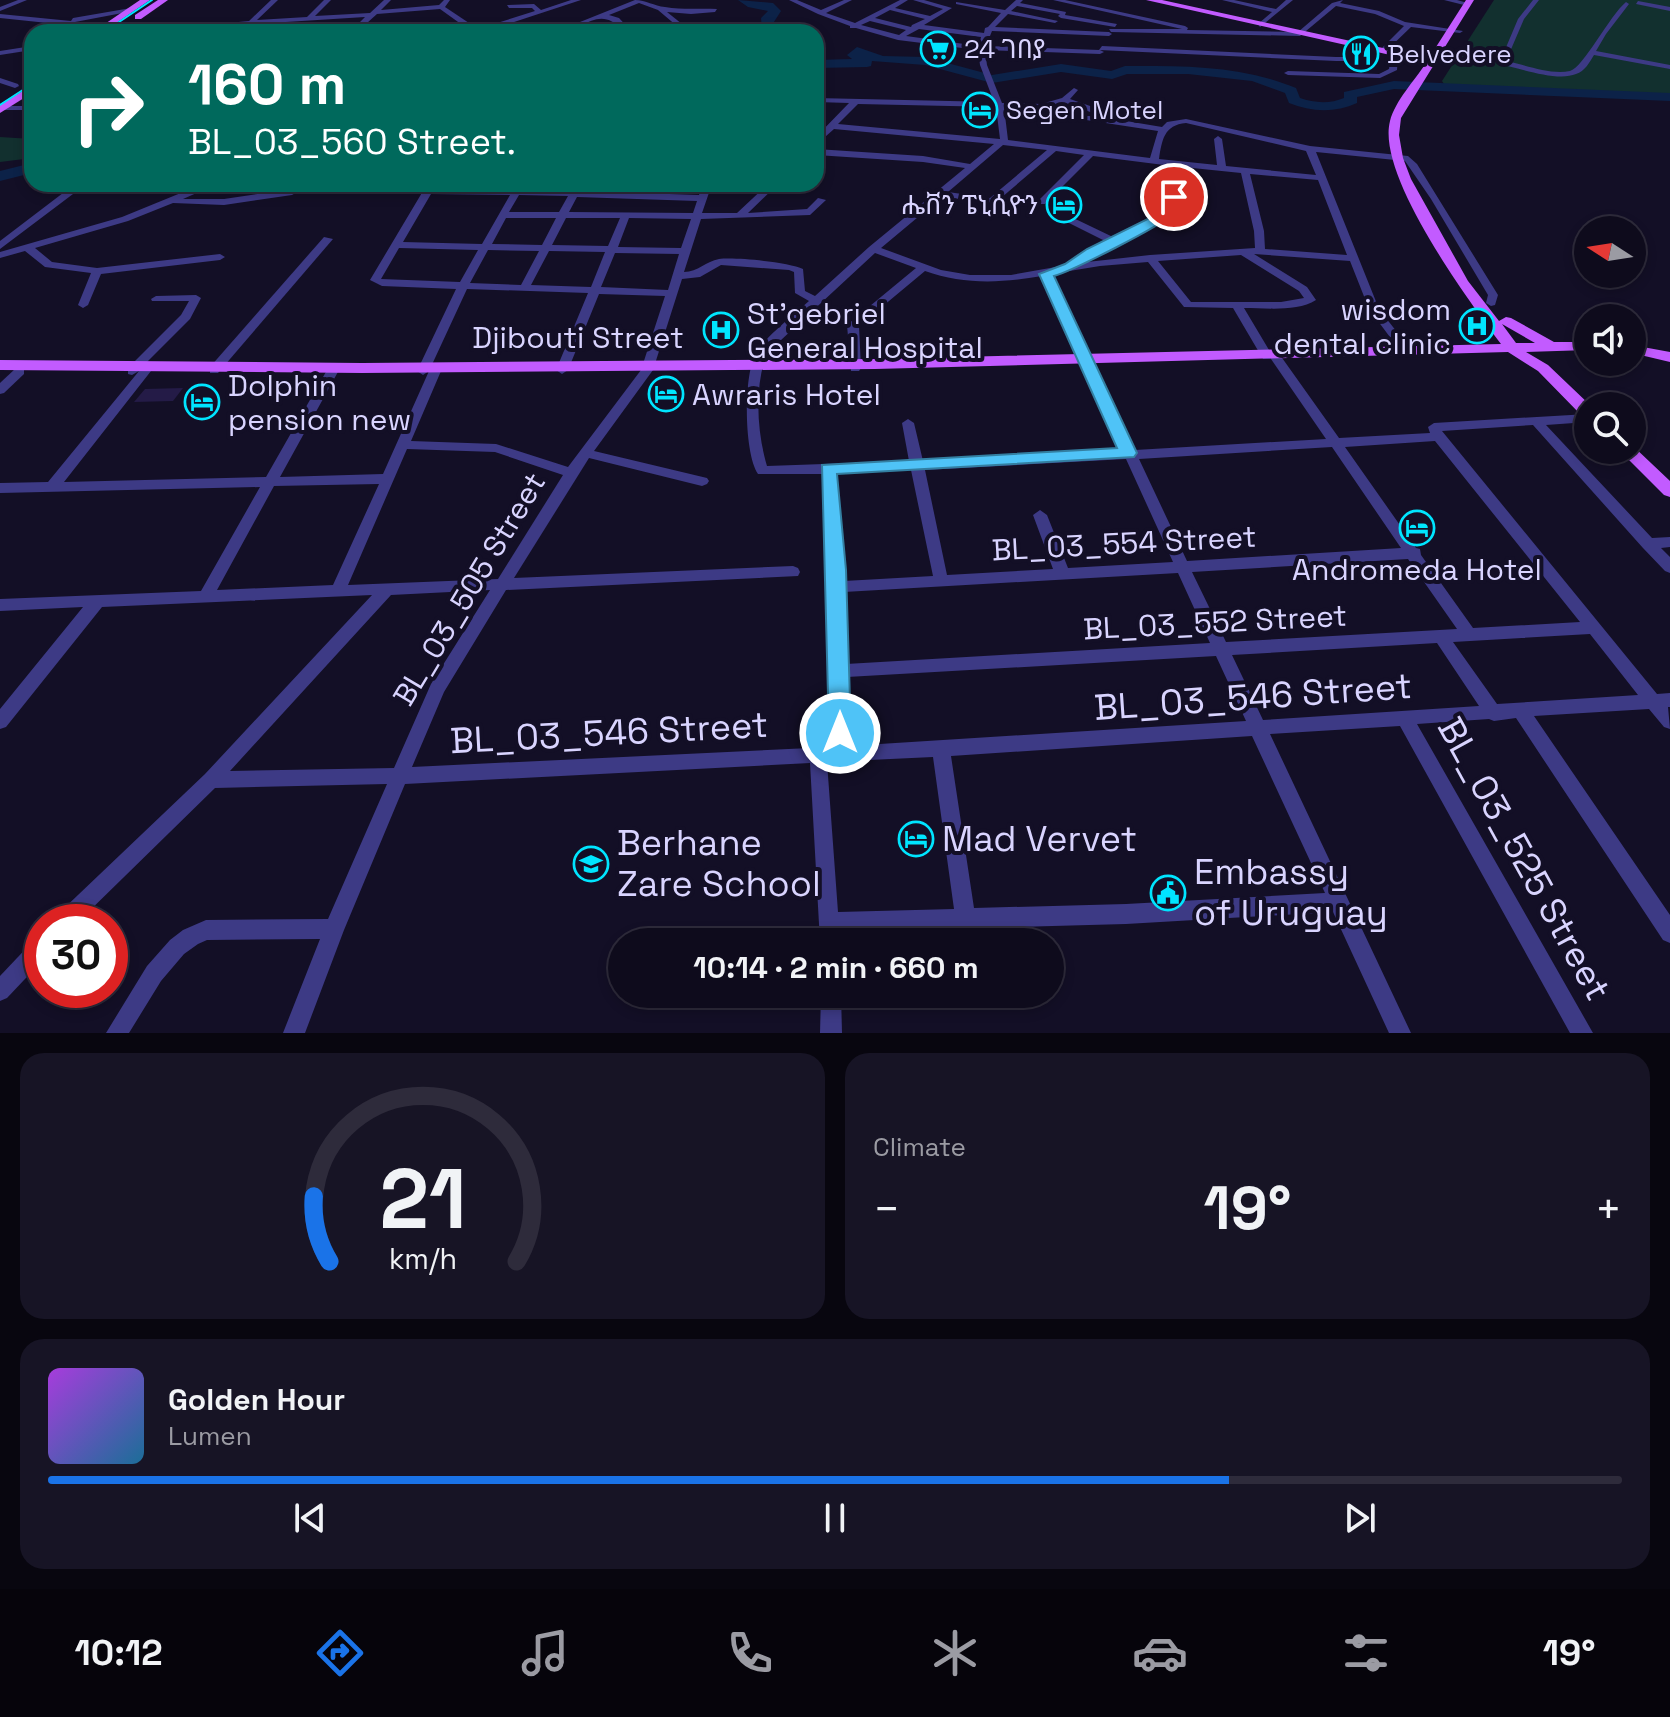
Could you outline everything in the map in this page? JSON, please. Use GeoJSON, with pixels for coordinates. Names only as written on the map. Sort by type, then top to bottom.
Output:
{"type":"FeatureCollection","features":[{"type":"Feature","properties":{"kind":"main road"},"geometry":{"type":"LineString","coordinates":[[110,24],[146,0]]}},
{"type":"Feature","properties":{"kind":"main road"},"geometry":{"type":"LineString","coordinates":[[128,24],[164,0]]}},
{"type":"Feature","properties":{"kind":"main road"},"geometry":{"type":"LineString","coordinates":[[1150,0],[1430,63]]}},
{"type":"Feature","properties":{"kind":"main road"},"geometry":{"type":"LineString","coordinates":[[1423,82],[1472,1]]}},
{"type":"Feature","properties":{"kind":"main road"},"geometry":{"type":"LineString","coordinates":[[1456,31],[1430,63],[1407,128],[1402,159],[1462,282],[1502,325],[1556,348]]}},
{"type":"Feature","properties":{"kind":"main road"},"geometry":{"type":"LineString","coordinates":[[1360,49],[1384,51],[1430,63]]}},
{"type":"Feature","properties":{"kind":"main road"},"geometry":{"type":"LineString","coordinates":[[0,96],[24,80]]}},
{"type":"Feature","properties":{"kind":"main road"},"geometry":{"type":"LineString","coordinates":[[2,109],[24,94]]}},
{"type":"Feature","properties":{"kind":"main road"},"geometry":{"type":"LineString","coordinates":[[1402,159],[1468,272],[1491,303],[1512,349]]}},
{"type":"Feature","properties":{"kind":"main road"},"geometry":{"type":"LineString","coordinates":[[1502,325],[1499,343],[1543,368],[1574,398]]}},
{"type":"Feature","properties":{"kind":"main road","name":"Djibouti Street"},"geometry":{"type":"LineString","coordinates":[[215,369],[855,366],[1574,348]]}},
{"type":"Feature","properties":{"kind":"main road"},"geometry":{"type":"LineString","coordinates":[[1646,354],[1670,359]]}},
{"type":"Feature","properties":{"kind":"main road","name":"Djibouti Street"},"geometry":{"type":"LineString","coordinates":[[0,365],[137,369]]}},
{"type":"Feature","properties":{"kind":"main road","name":"Djibouti Street"},"geometry":{"type":"LineString","coordinates":[[0,373],[137,369],[428,369]]}},
{"type":"Feature","properties":{"kind":"main road"},"geometry":{"type":"LineString","coordinates":[[1642,464],[1670,491]]}},
{"type":"Feature","properties":{"kind":"street"},"geometry":{"type":"LineString","coordinates":[[0,9],[22,0]]}},
{"type":"Feature","properties":{"kind":"street"},"geometry":{"type":"LineString","coordinates":[[250,23],[275,0]]}},
{"type":"Feature","properties":{"kind":"street"},"geometry":{"type":"LineString","coordinates":[[308,19],[328,0]]}},
{"type":"Feature","properties":{"kind":"street"},"geometry":{"type":"LineString","coordinates":[[363,24],[388,0]]}},
{"type":"Feature","properties":{"kind":"street"},"geometry":{"type":"LineString","coordinates":[[441,7],[447,0]]}},
{"type":"Feature","properties":{"kind":"street"},"geometry":{"type":"LineString","coordinates":[[504,24],[578,0]]}},
{"type":"Feature","properties":{"kind":"street"},"geometry":{"type":"LineString","coordinates":[[582,24],[640,0],[660,9],[678,24]]}},
{"type":"Feature","properties":{"kind":"street"},"geometry":{"type":"LineString","coordinates":[[795,0],[852,27],[898,38],[980,49],[1349,59],[1360,49]]}},
{"type":"Feature","properties":{"kind":"street"},"geometry":{"type":"LineString","coordinates":[[820,13],[849,0]]}},
{"type":"Feature","properties":{"kind":"street"},"geometry":{"type":"LineString","coordinates":[[852,27],[905,0]]}},
{"type":"Feature","properties":{"kind":"street"},"geometry":{"type":"LineString","coordinates":[[916,0],[949,8]]}},
{"type":"Feature","properties":{"kind":"street"},"geometry":{"type":"LineString","coordinates":[[1056,0],[1123,13],[1193,33],[1207,55]]}},
{"type":"Feature","properties":{"kind":"street"},"geometry":{"type":"LineString","coordinates":[[1095,65],[1129,0]]}},
{"type":"Feature","properties":{"kind":"street"},"geometry":{"type":"LineString","coordinates":[[1225,0],[1277,11]]}},
{"type":"Feature","properties":{"kind":"street"},"geometry":{"type":"LineString","coordinates":[[1260,25],[1290,0]]}},
{"type":"Feature","properties":{"kind":"street"},"geometry":{"type":"LineString","coordinates":[[1447,0],[1472,1]]}},
{"type":"Feature","properties":{"kind":"street"},"geometry":{"type":"LineString","coordinates":[[1536,0],[1521,19],[1503,64],[1537,72],[1573,73],[1583,67],[1632,2]]}},
{"type":"Feature","properties":{"kind":"street"},"geometry":{"type":"LineString","coordinates":[[1616,0],[1670,9]]}},
{"type":"Feature","properties":{"kind":"street"},"geometry":{"type":"LineString","coordinates":[[898,38],[962,2],[1002,14],[1060,17]]}},
{"type":"Feature","properties":{"kind":"street"},"geometry":{"type":"LineString","coordinates":[[1004,140],[1002,105],[980,49],[985,32],[1002,14],[1017,2],[1112,30]]}},
{"type":"Feature","properties":{"kind":"street"},"geometry":{"type":"LineString","coordinates":[[868,18],[912,28],[985,32],[1112,30],[1300,34],[1337,2],[1377,12],[1409,25],[1456,31]]}},
{"type":"Feature","properties":{"kind":"street"},"geometry":{"type":"LineString","coordinates":[[1047,31],[1076,4]]}},
{"type":"Feature","properties":{"kind":"street"},"geometry":{"type":"LineString","coordinates":[[509,6],[534,6],[540,13]]}},
{"type":"Feature","properties":{"kind":"street"},"geometry":{"type":"LineString","coordinates":[[243,24],[441,7],[465,24]]}},
{"type":"Feature","properties":{"kind":"street"},"geometry":{"type":"LineString","coordinates":[[888,8],[929,18]]}},
{"type":"Feature","properties":{"kind":"street"},"geometry":{"type":"LineString","coordinates":[[660,9],[691,12],[715,10]]}},
{"type":"Feature","properties":{"kind":"street"},"geometry":{"type":"LineString","coordinates":[[57,23],[131,10]]}},
{"type":"Feature","properties":{"kind":"street"},"geometry":{"type":"LineString","coordinates":[[604,15],[622,24]]}},
{"type":"Feature","properties":{"kind":"street"},"geometry":{"type":"LineString","coordinates":[[0,16],[63,24]]}},
{"type":"Feature","properties":{"kind":"street"},"geometry":{"type":"LineString","coordinates":[[0,23],[23,19]]}},
{"type":"Feature","properties":{"kind":"street"},"geometry":{"type":"LineString","coordinates":[[13,26],[36,20]]}},
{"type":"Feature","properties":{"kind":"street"},"geometry":{"type":"LineString","coordinates":[[265,24],[268,21]]}},
{"type":"Feature","properties":{"kind":"street"},"geometry":{"type":"LineString","coordinates":[[1384,51],[1409,25]]}},
{"type":"Feature","properties":{"kind":"street"},"geometry":{"type":"LineString","coordinates":[[1027,30],[1029,50]]}},
{"type":"Feature","properties":{"kind":"street"},"geometry":{"type":"LineString","coordinates":[[1057,32],[1060,51]]}},
{"type":"Feature","properties":{"kind":"street"},"geometry":{"type":"LineString","coordinates":[[0,53],[24,49]]}},
{"type":"Feature","properties":{"kind":"street"},"geometry":{"type":"LineString","coordinates":[[1593,53],[1670,67]]}},
{"type":"Feature","properties":{"kind":"street"},"geometry":{"type":"LineString","coordinates":[[1288,73],[1380,76],[1393,70],[1394,57]]}},
{"type":"Feature","properties":{"kind":"street"},"geometry":{"type":"LineString","coordinates":[[0,80],[15,86]]}},
{"type":"Feature","properties":{"kind":"street"},"geometry":{"type":"LineString","coordinates":[[1065,100],[1074,90]]}},
{"type":"Feature","properties":{"kind":"street"},"geometry":{"type":"LineString","coordinates":[[824,100],[1041,106],[1065,100],[1107,112],[1120,121]]}},
{"type":"Feature","properties":{"kind":"street"},"geometry":{"type":"LineString","coordinates":[[824,134],[857,100]]}},
{"type":"Feature","properties":{"kind":"street"},"geometry":{"type":"LineString","coordinates":[[2,109],[24,108]]}},
{"type":"Feature","properties":{"kind":"street"},"geometry":{"type":"LineString","coordinates":[[1089,118],[1161,129]]}},
{"type":"Feature","properties":{"kind":"street"},"geometry":{"type":"LineString","coordinates":[[1154,161],[1161,129],[1170,122],[1196,122],[1310,149],[1402,159]]}},
{"type":"Feature","properties":{"kind":"street"},"geometry":{"type":"LineString","coordinates":[[832,126],[1004,140],[1168,163],[1322,178]]}},
{"type":"Feature","properties":{"kind":"street"},"geometry":{"type":"LineString","coordinates":[[1218,139],[1222,169]]}},
{"type":"Feature","properties":{"kind":"street"},"geometry":{"type":"LineString","coordinates":[[1004,140],[873,249],[767,346],[756,366],[759,465],[763,471],[918,466],[1338,442],[1574,419]]}},
{"type":"Feature","properties":{"kind":"street"},"geometry":{"type":"LineString","coordinates":[[942,194],[992,201],[1055,148]]}},
{"type":"Feature","properties":{"kind":"street"},"geometry":{"type":"LineString","coordinates":[[1310,149],[1374,309],[1406,352]]}},
{"type":"Feature","properties":{"kind":"street"},"geometry":{"type":"LineString","coordinates":[[824,153],[923,159],[973,167]]}},
{"type":"Feature","properties":{"kind":"street"},"geometry":{"type":"LineString","coordinates":[[1042,202],[1091,153]]}},
{"type":"Feature","properties":{"kind":"street"},"geometry":{"type":"LineString","coordinates":[[1070,267],[1171,210],[1174,197],[1168,163]]}},
{"type":"Feature","properties":{"kind":"street"},"geometry":{"type":"LineString","coordinates":[[1245,172],[1259,231],[1260,251]]}},
{"type":"Feature","properties":{"kind":"street"},"geometry":{"type":"LineString","coordinates":[[0,246],[70,192]]}},
{"type":"Feature","properties":{"kind":"street"},"geometry":{"type":"LineString","coordinates":[[0,255],[173,202],[195,192]]}},
{"type":"Feature","properties":{"kind":"street"},"geometry":{"type":"LineString","coordinates":[[173,202],[224,202],[274,192]]}},
{"type":"Feature","properties":{"kind":"street"},"geometry":{"type":"LineString","coordinates":[[287,204],[292,192]]}},
{"type":"Feature","properties":{"kind":"street"},"geometry":{"type":"LineString","coordinates":[[427,192],[376,278],[377,282],[672,293]]}},
{"type":"Feature","properties":{"kind":"street"},"geometry":{"type":"LineString","coordinates":[[338,591],[403,445],[428,369],[463,286],[516,192]]}},
{"type":"Feature","properties":{"kind":"street"},"geometry":{"type":"LineString","coordinates":[[524,289],[576,192]]}},
{"type":"Feature","properties":{"kind":"street","name":"BL_03_505 Street"},"geometry":{"type":"LineString","coordinates":[[294,1033],[334,929],[437,689],[571,473],[647,367],[705,192]]}},
{"type":"Feature","properties":{"kind":"street"},"geometry":{"type":"LineString","coordinates":[[739,216],[764,192]]}},
{"type":"Feature","properties":{"kind":"street"},"geometry":{"type":"LineString","coordinates":[[503,215],[739,216],[810,212],[821,200]]}},
{"type":"Feature","properties":{"kind":"street"},"geometry":{"type":"LineString","coordinates":[[1062,216],[1113,241]]}},
{"type":"Feature","properties":{"kind":"street"},"geometry":{"type":"LineString","coordinates":[[563,368],[625,217]]}},
{"type":"Feature","properties":{"kind":"street"},"geometry":{"type":"LineString","coordinates":[[215,369],[328,239]]}},
{"type":"Feature","properties":{"kind":"street"},"geometry":{"type":"LineString","coordinates":[[398,245],[683,251]]}},
{"type":"Feature","properties":{"kind":"street"},"geometry":{"type":"LineString","coordinates":[[28,248],[49,265],[97,271],[220,257]]}},
{"type":"Feature","properties":{"kind":"street"},"geometry":{"type":"LineString","coordinates":[[873,249],[923,268],[970,278],[1046,274],[1070,267],[1150,258],[1260,251],[1353,258]]}},
{"type":"Feature","properties":{"kind":"street"},"geometry":{"type":"LineString","coordinates":[[1150,258],[1188,305],[1237,306],[1311,300],[1303,289],[1243,252]]}},
{"type":"Feature","properties":{"kind":"street"},"geometry":{"type":"LineString","coordinates":[[676,276],[696,275],[719,262],[791,267],[799,271],[800,293],[816,300]]}},
{"type":"Feature","properties":{"kind":"street"},"geometry":{"type":"LineString","coordinates":[[855,366],[853,325],[923,268]]}},
{"type":"Feature","properties":{"kind":"street"},"geometry":{"type":"LineString","coordinates":[[83,305],[97,271]]}},
{"type":"Feature","properties":{"kind":"street"},"geometry":{"type":"LineString","coordinates":[[1046,274],[1400,1033]]}},
{"type":"Feature","properties":{"kind":"street"},"geometry":{"type":"LineString","coordinates":[[52,487],[137,369],[186,317],[196,298],[156,299]]}},
{"type":"Feature","properties":{"kind":"street"},"geometry":{"type":"LineString","coordinates":[[1237,306],[1269,356],[1338,442],[1469,635]]}},
{"type":"Feature","properties":{"kind":"street"},"geometry":{"type":"LineString","coordinates":[[205,597],[333,370]]}},
{"type":"Feature","properties":{"kind":"street"},"geometry":{"type":"LineString","coordinates":[[0,390],[20,371]]}},
{"type":"Feature","properties":{"kind":"street"},"geometry":{"type":"LineString","coordinates":[[1536,421],[1670,567]]}},
{"type":"Feature","properties":{"kind":"street"},"geometry":{"type":"LineString","coordinates":[[908,423],[941,580]]}},
{"type":"Feature","properties":{"kind":"street"},"geometry":{"type":"LineString","coordinates":[[1436,432],[1593,628],[1661,700],[1670,722]]}},
{"type":"Feature","properties":{"kind":"street"},"geometry":{"type":"LineString","coordinates":[[403,445],[496,448],[571,473]]}},
{"type":"Feature","properties":{"kind":"street"},"geometry":{"type":"LineString","coordinates":[[585,453],[702,481]]}},
{"type":"Feature","properties":{"kind":"street"},"geometry":{"type":"LineString","coordinates":[[828,469],[840,671],[840,754]]}},
{"type":"Feature","properties":{"kind":"street"},"geometry":{"type":"LineString","coordinates":[[0,488],[388,479]]}},
{"type":"Feature","properties":{"kind":"street"},"geometry":{"type":"LineString","coordinates":[[1040,515],[1062,572]]}},
{"type":"Feature","properties":{"kind":"street"},"geometry":{"type":"LineString","coordinates":[[1648,544],[1670,542]]}},
{"type":"Feature","properties":{"kind":"street","name":"BL_03_554 Street"},"geometry":{"type":"LineString","coordinates":[[836,587],[1415,553]]}},
{"type":"Feature","properties":{"kind":"street"},"geometry":{"type":"LineString","coordinates":[[0,605],[793,572]]}},
{"type":"Feature","properties":{"kind":"street"},"geometry":{"type":"LineString","coordinates":[[83,904],[211,780],[388,588]]}},
{"type":"Feature","properties":{"kind":"street"},"geometry":{"type":"LineString","coordinates":[[0,722],[96,603]]}},
{"type":"Feature","properties":{"kind":"street","name":"BL_03_552 Street"},"geometry":{"type":"LineString","coordinates":[[840,671],[1593,628]]}},
{"type":"Feature","properties":{"kind":"street"},"geometry":{"type":"LineString","coordinates":[[1441,637],[1494,714]]}},
{"type":"Feature","properties":{"kind":"street","name":"BL_03_546 Street"},"geometry":{"type":"LineString","coordinates":[[211,780],[398,776],[941,749],[1258,731],[1661,700]]}},
{"type":"Feature","properties":{"kind":"street"},"geometry":{"type":"LineString","coordinates":[[1522,712],[1668,928]]}},
{"type":"Feature","properties":{"kind":"street","name":"BL_03_525 Street"},"geometry":{"type":"LineString","coordinates":[[1405,719],[1582,1033]]}},
{"type":"Feature","properties":{"kind":"street"},"geometry":{"type":"LineString","coordinates":[[941,749],[965,917]]}},
{"type":"Feature","properties":{"kind":"street"},"geometry":{"type":"LineString","coordinates":[[818,755],[829,928]]}},
{"type":"Feature","properties":{"kind":"street"},"geometry":{"type":"LineString","coordinates":[[865,928],[965,917],[1126,914],[1340,902]]}},
{"type":"Feature","properties":{"kind":"street"},"geometry":{"type":"LineString","coordinates":[[117,1033],[173,948],[187,937],[206,930],[334,929]]}},
{"type":"Feature","properties":{"kind":"street"},"geometry":{"type":"LineString","coordinates":[[0,991],[24,965]]}},
{"type":"Feature","properties":{"kind":"street"},"geometry":{"type":"LineString","coordinates":[[831,1008],[831,1033]]}},
{"type":"Feature","properties":{"kind":"green space"},"geometry":{"type":"Polygon","coordinates":[[[1494,0],[1670,0],[1670,99],[1541,95],[1444,84],[1442,81],[1494,0]]]}},
{"type":"Feature","properties":{"kind":"green space"},"geometry":{"type":"Polygon","coordinates":[[[0,137],[24,138],[24,159],[0,162],[0,137]]]}},
{"type":"Feature","properties":{"kind":"building"},"geometry":{"type":"Polygon","coordinates":[[[183,388],[173,401],[134,402],[145,389],[183,388]]]}},
{"type":"Feature","properties":{"kind":"waterway"},"geometry":{"type":"LineString","coordinates":[[744,0],[752,5],[769,5],[775,11],[767,18],[766,24]]}},
{"type":"Feature","properties":{"kind":"waterway"},"geometry":{"type":"LineString","coordinates":[[824,64],[867,63],[853,55],[857,51],[882,60],[925,61],[992,79],[1061,68],[1112,75],[1125,70],[1210,72],[1273,83],[1291,91],[1294,100],[1323,106],[1346,103],[1352,100],[1349,95],[1394,85],[1670,97]]}},
{"type":"Feature","properties":{"kind":"waterway"},"geometry":{"type":"LineString","coordinates":[[0,176],[24,170]]}},
{"type":"Feature","properties":{"kind":"tram line"},"geometry":{"type":"LineString","coordinates":[[116,24],[152,0]]}},
{"type":"Feature","properties":{"kind":"tram line"},"geometry":{"type":"LineString","coordinates":[[0,105],[24,89]]}},
{"type":"Feature","properties":{"kind":"place","name":"24 ገበያ"},"geometry":{"type":"Point","coordinates":[938,49]}},
{"type":"Feature","properties":{"kind":"place","name":"Belvedere"},"geometry":{"type":"Point","coordinates":[1361,54]}},
{"type":"Feature","properties":{"kind":"place","name":"Segen Motel"},"geometry":{"type":"Point","coordinates":[980,110]}},
{"type":"Feature","properties":{"kind":"place","name":"ሔቨን ፔኒሲዮን"},"geometry":{"type":"Point","coordinates":[1064,205]}},
{"type":"Feature","properties":{"kind":"place","name":"wisdom dental clinic"},"geometry":{"type":"Point","coordinates":[1477,326]}},
{"type":"Feature","properties":{"kind":"place","name":"St'gebriel General Hospital"},"geometry":{"type":"Point","coordinates":[721,330]}},
{"type":"Feature","properties":{"kind":"place","name":"Awraris Hotel"},"geometry":{"type":"Point","coordinates":[666,394]}},
{"type":"Feature","properties":{"kind":"place","name":"Dolphin pension new"},"geometry":{"type":"Point","coordinates":[202,402]}},
{"type":"Feature","properties":{"kind":"place","name":"Andromeda Hotel"},"geometry":{"type":"Point","coordinates":[1417,528]}},
{"type":"Feature","properties":{"kind":"place","name":"Mad Vervet"},"geometry":{"type":"Point","coordinates":[916,839]}},
{"type":"Feature","properties":{"kind":"place","name":"Berhane Zare School"},"geometry":{"type":"Point","coordinates":[591,864]}},
{"type":"Feature","properties":{"kind":"place","name":"Embassy of Uruguay"},"geometry":{"type":"Point","coordinates":[1168,893]}},
{"type":"Feature","properties":{"kind":"route"},"geometry":{"type":"LineString","coordinates":[[840,733],[836,570],[828,469],[1128,453],[1046,274],[1070,267],[1092,252],[1163,217],[1171,210],[1174,197]]}}]}
